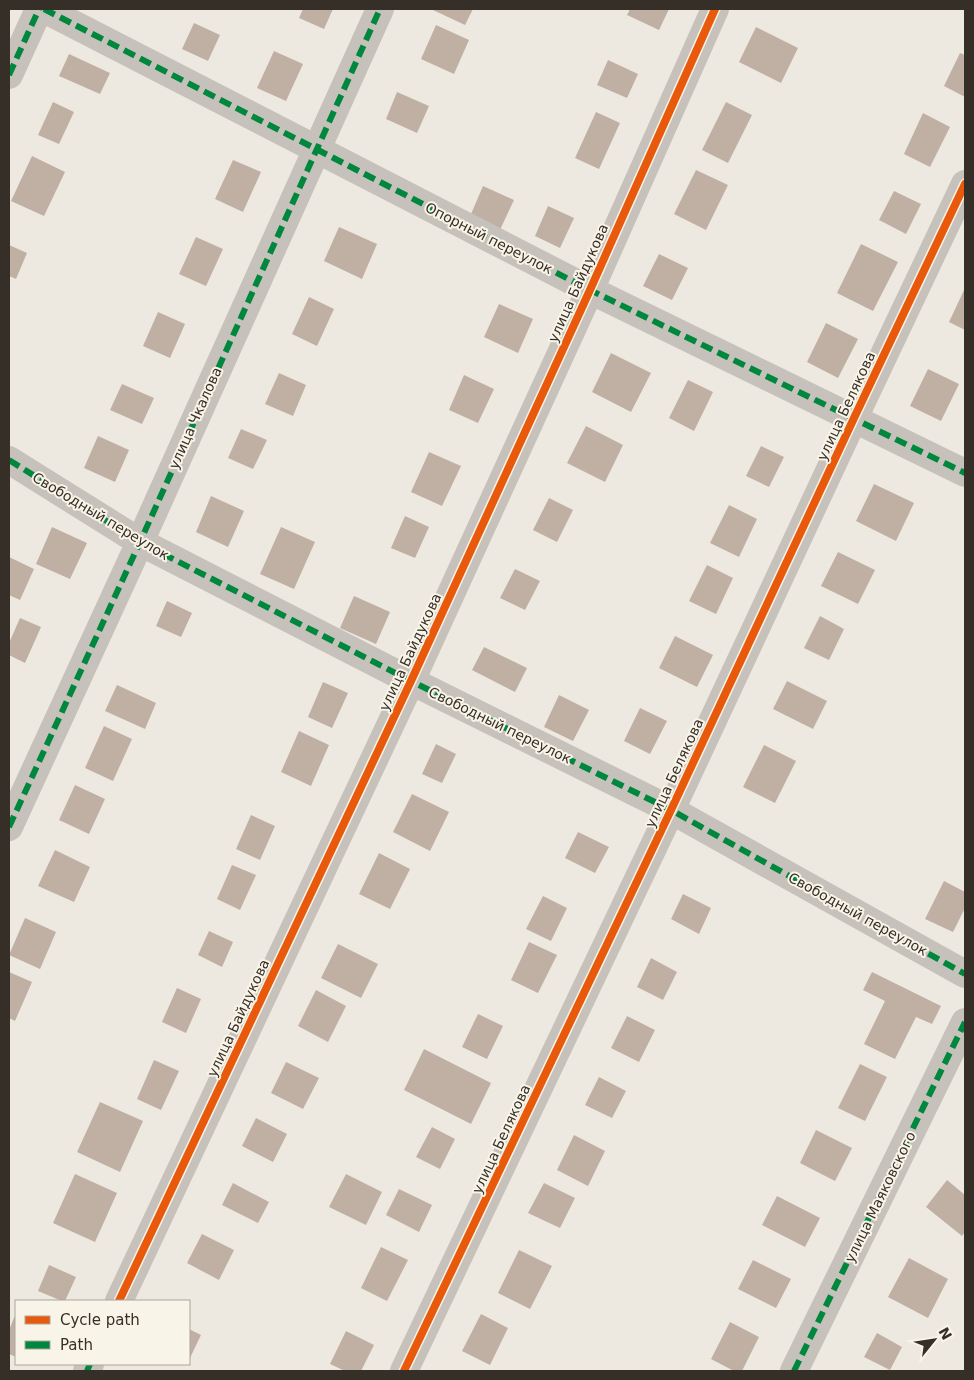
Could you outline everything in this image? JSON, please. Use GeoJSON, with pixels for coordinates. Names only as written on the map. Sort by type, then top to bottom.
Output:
{"type":"FeatureCollection","features":[{"type":"Feature","properties":{"kind":"street"},"geometry":{"type":"LineString","coordinates":[[9,75],[39,9]]}},
{"type":"Feature","properties":{"kind":"street","name":"Опорный переулок"},"geometry":{"type":"LineString","coordinates":[[44,9],[590,290],[965,472]]}},
{"type":"Feature","properties":{"kind":"street","name":"улица Чкалова"},"geometry":{"type":"LineString","coordinates":[[9,827],[140,542],[380,9]]}},
{"type":"Feature","properties":{"kind":"street","name":"улица Байдукова"},"geometry":{"type":"LineString","coordinates":[[119,1300],[411,681],[716,9]]}},
{"type":"Feature","properties":{"kind":"street","name":"улица Белякова"},"geometry":{"type":"LineString","coordinates":[[404,1371],[671,810],[965,184]]}},
{"type":"Feature","properties":{"kind":"street","name":"Свободный переулок"},"geometry":{"type":"LineString","coordinates":[[9,460],[140,542],[411,681],[671,810],[965,974]]}},
{"type":"Feature","properties":{"kind":"street","name":"улица Маяковского"},"geometry":{"type":"LineString","coordinates":[[794,1371],[965,1022]]}},
{"type":"Feature","properties":{"kind":"building"},"geometry":{"type":"Polygon","coordinates":[[[303,9],[333,9],[324,29],[299,18],[303,9]]]}},
{"type":"Feature","properties":{"kind":"building"},"geometry":{"type":"Polygon","coordinates":[[[434,9],[473,9],[465,25],[434,9]]]}},
{"type":"Feature","properties":{"kind":"building"},"geometry":{"type":"Polygon","coordinates":[[[630,9],[669,9],[659,30],[627,15],[630,9]]]}},
{"type":"Feature","properties":{"kind":"building"},"geometry":{"type":"Polygon","coordinates":[[[194,23],[220,35],[208,61],[182,49],[194,23]]]}},
{"type":"Feature","properties":{"kind":"building"},"geometry":{"type":"Polygon","coordinates":[[[436,25],[469,40],[454,74],[421,59],[436,25]]]}},
{"type":"Feature","properties":{"kind":"building"},"geometry":{"type":"Polygon","coordinates":[[[756,27],[798,48],[781,83],[739,62],[756,27]]]}},
{"type":"Feature","properties":{"kind":"building"},"geometry":{"type":"Polygon","coordinates":[[[274,51],[303,64],[286,101],[257,88],[274,51]]]}},
{"type":"Feature","properties":{"kind":"building"},"geometry":{"type":"Polygon","coordinates":[[[960,53],[965,55],[965,97],[944,86],[960,53]]]}},
{"type":"Feature","properties":{"kind":"building"},"geometry":{"type":"Polygon","coordinates":[[[69,54],[110,73],[100,94],[59,76],[69,54]]]}},
{"type":"Feature","properties":{"kind":"building"},"geometry":{"type":"Polygon","coordinates":[[[608,60],[638,74],[627,98],[597,85],[608,60]]]}},
{"type":"Feature","properties":{"kind":"building"},"geometry":{"type":"Polygon","coordinates":[[[397,92],[429,106],[417,133],[386,119],[397,92]]]}},
{"type":"Feature","properties":{"kind":"building"},"geometry":{"type":"Polygon","coordinates":[[[53,102],[74,112],[59,144],[38,135],[53,102]]]}},
{"type":"Feature","properties":{"kind":"building"},"geometry":{"type":"Polygon","coordinates":[[[726,102],[752,115],[728,163],[702,150],[726,102]]]}},
{"type":"Feature","properties":{"kind":"building"},"geometry":{"type":"Polygon","coordinates":[[[596,112],[620,123],[599,169],[575,158],[596,112]]]}},
{"type":"Feature","properties":{"kind":"building"},"geometry":{"type":"Polygon","coordinates":[[[923,113],[950,127],[930,167],[904,154],[923,113]]]}},
{"type":"Feature","properties":{"kind":"building"},"geometry":{"type":"Polygon","coordinates":[[[32,156],[65,172],[44,216],[11,201],[32,156]]]}},
{"type":"Feature","properties":{"kind":"building"},"geometry":{"type":"Polygon","coordinates":[[[233,160],[261,172],[243,212],[215,199],[233,160]]]}},
{"type":"Feature","properties":{"kind":"building"},"geometry":{"type":"Polygon","coordinates":[[[696,170],[728,185],[706,230],[674,214],[696,170]]]}},
{"type":"Feature","properties":{"kind":"building"},"geometry":{"type":"Polygon","coordinates":[[[483,186],[514,200],[498,234],[468,221],[483,186]]]}},
{"type":"Feature","properties":{"kind":"building"},"geometry":{"type":"Polygon","coordinates":[[[894,191],[921,204],[906,234],[879,220],[894,191]]]}},
{"type":"Feature","properties":{"kind":"building"},"geometry":{"type":"Polygon","coordinates":[[[548,206],[574,218],[560,248],[535,236],[548,206]]]}},
{"type":"Feature","properties":{"kind":"building"},"geometry":{"type":"Polygon","coordinates":[[[339,227],[377,244],[362,279],[324,261],[339,227]]]}},
{"type":"Feature","properties":{"kind":"building"},"geometry":{"type":"Polygon","coordinates":[[[196,237],[223,249],[206,286],[179,274],[196,237]]]}},
{"type":"Feature","properties":{"kind":"building"},"geometry":{"type":"Polygon","coordinates":[[[861,244],[898,262],[873,311],[837,293],[861,244]]]}},
{"type":"Feature","properties":{"kind":"building"},"geometry":{"type":"Polygon","coordinates":[[[9,245],[27,253],[16,279],[9,276],[9,245]]]}},
{"type":"Feature","properties":{"kind":"building"},"geometry":{"type":"Polygon","coordinates":[[[659,254],[688,268],[672,300],[643,286],[659,254]]]}},
{"type":"Feature","properties":{"kind":"building"},"geometry":{"type":"Polygon","coordinates":[[[965,288],[965,330],[949,322],[965,288]]]}},
{"type":"Feature","properties":{"kind":"building"},"geometry":{"type":"Polygon","coordinates":[[[309,297],[334,309],[317,346],[292,334],[309,297]]]}},
{"type":"Feature","properties":{"kind":"building"},"geometry":{"type":"Polygon","coordinates":[[[499,304],[533,319],[518,353],[484,337],[499,304]]]}},
{"type":"Feature","properties":{"kind":"building"},"geometry":{"type":"Polygon","coordinates":[[[158,312],[185,324],[170,358],[143,346],[158,312]]]}},
{"type":"Feature","properties":{"kind":"building"},"geometry":{"type":"Polygon","coordinates":[[[826,323],[858,339],[838,378],[807,362],[826,323]]]}},
{"type":"Feature","properties":{"kind":"building"},"geometry":{"type":"Polygon","coordinates":[[[611,353],[651,373],[631,412],[592,392],[611,353]]]}},
{"type":"Feature","properties":{"kind":"building"},"geometry":{"type":"Polygon","coordinates":[[[928,369],[959,384],[941,421],[910,406],[928,369]]]}},
{"type":"Feature","properties":{"kind":"building"},"geometry":{"type":"Polygon","coordinates":[[[279,373],[306,385],[293,416],[265,404],[279,373]]]}},
{"type":"Feature","properties":{"kind":"building"},"geometry":{"type":"Polygon","coordinates":[[[464,375],[494,389],[478,423],[449,410],[464,375]]]}},
{"type":"Feature","properties":{"kind":"building"},"geometry":{"type":"Polygon","coordinates":[[[688,380],[713,392],[694,431],[669,418],[688,380]]]}},
{"type":"Feature","properties":{"kind":"building"},"geometry":{"type":"Polygon","coordinates":[[[122,384],[154,398],[142,424],[110,410],[122,384]]]}},
{"type":"Feature","properties":{"kind":"building"},"geometry":{"type":"Polygon","coordinates":[[[586,426],[623,445],[605,482],[567,463],[586,426]]]}},
{"type":"Feature","properties":{"kind":"building"},"geometry":{"type":"Polygon","coordinates":[[[241,429],[267,440],[253,469],[228,458],[241,429]]]}},
{"type":"Feature","properties":{"kind":"building"},"geometry":{"type":"Polygon","coordinates":[[[98,436],[129,450],[115,482],[84,468],[98,436]]]}},
{"type":"Feature","properties":{"kind":"building"},"geometry":{"type":"Polygon","coordinates":[[[761,446],[784,457],[769,487],[746,476],[761,446]]]}},
{"type":"Feature","properties":{"kind":"building"},"geometry":{"type":"Polygon","coordinates":[[[429,452],[461,466],[442,506],[411,492],[429,452]]]}},
{"type":"Feature","properties":{"kind":"building"},"geometry":{"type":"Polygon","coordinates":[[[874,484],[914,503],[896,541],[856,521],[874,484]]]}},
{"type":"Feature","properties":{"kind":"building"},"geometry":{"type":"Polygon","coordinates":[[[211,496],[244,511],[228,547],[196,532],[211,496]]]}},
{"type":"Feature","properties":{"kind":"building"},"geometry":{"type":"Polygon","coordinates":[[[549,498],[573,510],[557,542],[533,530],[549,498]]]}},
{"type":"Feature","properties":{"kind":"building"},"geometry":{"type":"Polygon","coordinates":[[[729,505],[757,519],[739,557],[710,543],[729,505]]]}},
{"type":"Feature","properties":{"kind":"building"},"geometry":{"type":"Polygon","coordinates":[[[405,516],[429,527],[415,558],[391,548],[405,516]]]}},
{"type":"Feature","properties":{"kind":"building"},"geometry":{"type":"Polygon","coordinates":[[[52,527],[87,543],[70,579],[36,564],[52,527]]]}},
{"type":"Feature","properties":{"kind":"building"},"geometry":{"type":"Polygon","coordinates":[[[281,527],[315,542],[294,589],[260,574],[281,527]]]}},
{"type":"Feature","properties":{"kind":"building"},"geometry":{"type":"Polygon","coordinates":[[[838,552],[875,570],[858,604],[821,586],[838,552]]]}},
{"type":"Feature","properties":{"kind":"building"},"geometry":{"type":"Polygon","coordinates":[[[9,557],[34,569],[20,600],[9,595],[9,557]]]}},
{"type":"Feature","properties":{"kind":"building"},"geometry":{"type":"Polygon","coordinates":[[[707,565],[733,578],[716,614],[689,601],[707,565]]]}},
{"type":"Feature","properties":{"kind":"building"},"geometry":{"type":"Polygon","coordinates":[[[515,569],[540,581],[525,610],[500,598],[515,569]]]}},
{"type":"Feature","properties":{"kind":"building"},"geometry":{"type":"Polygon","coordinates":[[[354,596],[390,612],[376,644],[340,628],[354,596]]]}},
{"type":"Feature","properties":{"kind":"building"},"geometry":{"type":"Polygon","coordinates":[[[167,601],[192,613],[181,637],[156,626],[167,601]]]}},
{"type":"Feature","properties":{"kind":"building"},"geometry":{"type":"Polygon","coordinates":[[[820,616],[844,629],[829,660],[804,648],[820,616]]]}},
{"type":"Feature","properties":{"kind":"building"},"geometry":{"type":"Polygon","coordinates":[[[20,618],[41,627],[25,663],[9,655],[9,643],[20,618]]]}},
{"type":"Feature","properties":{"kind":"building"},"geometry":{"type":"Polygon","coordinates":[[[675,636],[713,655],[697,687],[659,668],[675,636]]]}},
{"type":"Feature","properties":{"kind":"building"},"geometry":{"type":"Polygon","coordinates":[[[484,647],[527,668],[515,692],[472,670],[484,647]]]}},
{"type":"Feature","properties":{"kind":"building"},"geometry":{"type":"Polygon","coordinates":[[[787,681],[827,701],[813,729],[773,709],[787,681]]]}},
{"type":"Feature","properties":{"kind":"building"},"geometry":{"type":"Polygon","coordinates":[[[323,682],[348,693],[332,728],[308,717],[323,682]]]}},
{"type":"Feature","properties":{"kind":"building"},"geometry":{"type":"Polygon","coordinates":[[[117,685],[156,703],[145,729],[105,711],[117,685]]]}},
{"type":"Feature","properties":{"kind":"building"},"geometry":{"type":"Polygon","coordinates":[[[559,695],[589,710],[573,741],[544,727],[559,695]]]}},
{"type":"Feature","properties":{"kind":"building"},"geometry":{"type":"Polygon","coordinates":[[[640,708],[667,721],[650,754],[624,741],[640,708]]]}},
{"type":"Feature","properties":{"kind":"building"},"geometry":{"type":"Polygon","coordinates":[[[104,726],[132,739],[113,781],[85,768],[104,726]]]}},
{"type":"Feature","properties":{"kind":"building"},"geometry":{"type":"Polygon","coordinates":[[[299,731],[329,745],[311,786],[281,772],[299,731]]]}},
{"type":"Feature","properties":{"kind":"building"},"geometry":{"type":"Polygon","coordinates":[[[436,744],[456,754],[442,783],[422,774],[436,744]]]}},
{"type":"Feature","properties":{"kind":"building"},"geometry":{"type":"Polygon","coordinates":[[[764,745],[796,761],[775,803],[743,787],[764,745]]]}},
{"type":"Feature","properties":{"kind":"building"},"geometry":{"type":"Polygon","coordinates":[[[75,785],[105,799],[89,834],[59,820],[75,785]]]}},
{"type":"Feature","properties":{"kind":"building"},"geometry":{"type":"Polygon","coordinates":[[[412,794],[449,812],[430,851],[393,832],[412,794]]]}},
{"type":"Feature","properties":{"kind":"building"},"geometry":{"type":"Polygon","coordinates":[[[251,815],[275,826],[260,860],[236,849],[251,815]]]}},
{"type":"Feature","properties":{"kind":"building"},"geometry":{"type":"Polygon","coordinates":[[[578,832],[609,847],[595,873],[565,858],[578,832]]]}},
{"type":"Feature","properties":{"kind":"building"},"geometry":{"type":"Polygon","coordinates":[[[55,850],[90,867],[74,902],[38,886],[55,850]]]}},
{"type":"Feature","properties":{"kind":"building"},"geometry":{"type":"Polygon","coordinates":[[[379,853],[410,869],[390,909],[359,894],[379,853]]]}},
{"type":"Feature","properties":{"kind":"building"},"geometry":{"type":"Polygon","coordinates":[[[232,865],[256,875],[240,910],[217,899],[232,865]]]}},
{"type":"Feature","properties":{"kind":"building"},"geometry":{"type":"Polygon","coordinates":[[[944,881],[965,892],[965,908],[953,932],[925,919],[944,881]]]}},
{"type":"Feature","properties":{"kind":"building"},"geometry":{"type":"Polygon","coordinates":[[[683,894],[711,908],[699,934],[671,919],[683,894]]]}},
{"type":"Feature","properties":{"kind":"building"},"geometry":{"type":"Polygon","coordinates":[[[543,896],[567,908],[551,941],[526,929],[543,896]]]}},
{"type":"Feature","properties":{"kind":"building"},"geometry":{"type":"Polygon","coordinates":[[[25,918],[56,932],[40,969],[9,955],[25,918]]]}},
{"type":"Feature","properties":{"kind":"building"},"geometry":{"type":"Polygon","coordinates":[[[209,931],[233,942],[222,967],[198,955],[209,931]]]}},
{"type":"Feature","properties":{"kind":"building"},"geometry":{"type":"Polygon","coordinates":[[[529,942],[557,955],[538,993],[511,980],[529,942]]]}},
{"type":"Feature","properties":{"kind":"building"},"geometry":{"type":"Polygon","coordinates":[[[338,944],[378,964],[361,998],[321,978],[338,944]]]}},
{"type":"Feature","properties":{"kind":"building"},"geometry":{"type":"Polygon","coordinates":[[[651,958],[677,972],[663,1000],[637,987],[651,958]]]}},
{"type":"Feature","properties":{"kind":"building"},"geometry":{"type":"Polygon","coordinates":[[[9,972],[32,982],[15,1021],[9,1018],[9,972]]]}},
{"type":"Feature","properties":{"kind":"building"},"geometry":{"type":"Polygon","coordinates":[[[872,972],[941,1006],[932,1024],[916,1017],[895,1059],[864,1044],[885,1001],[863,990],[872,972]]]}},
{"type":"Feature","properties":{"kind":"building"},"geometry":{"type":"Polygon","coordinates":[[[177,988],[201,999],[186,1033],[162,1022],[177,988]]]}},
{"type":"Feature","properties":{"kind":"building"},"geometry":{"type":"Polygon","coordinates":[[[316,990],[346,1006],[328,1042],[298,1026],[316,990]]]}},
{"type":"Feature","properties":{"kind":"building"},"geometry":{"type":"Polygon","coordinates":[[[478,1014],[503,1026],[487,1059],[462,1047],[478,1014]]]}},
{"type":"Feature","properties":{"kind":"building"},"geometry":{"type":"Polygon","coordinates":[[[627,1016],[655,1030],[639,1062],[611,1048],[627,1016]]]}},
{"type":"Feature","properties":{"kind":"building"},"geometry":{"type":"Polygon","coordinates":[[[424,1049],[491,1083],[471,1124],[404,1090],[424,1049]]]}},
{"type":"Feature","properties":{"kind":"building"},"geometry":{"type":"Polygon","coordinates":[[[154,1060],[179,1071],[161,1110],[137,1099],[154,1060]]]}},
{"type":"Feature","properties":{"kind":"building"},"geometry":{"type":"Polygon","coordinates":[[[286,1062],[319,1078],[303,1109],[271,1093],[286,1062]]]}},
{"type":"Feature","properties":{"kind":"building"},"geometry":{"type":"Polygon","coordinates":[[[860,1064],[887,1077],[865,1121],[838,1108],[860,1064]]]}},
{"type":"Feature","properties":{"kind":"building"},"geometry":{"type":"Polygon","coordinates":[[[599,1077],[626,1091],[612,1118],[585,1105],[599,1077]]]}},
{"type":"Feature","properties":{"kind":"building"},"geometry":{"type":"Polygon","coordinates":[[[100,1102],[143,1121],[120,1172],[77,1152],[100,1102]]]}},
{"type":"Feature","properties":{"kind":"building"},"geometry":{"type":"Polygon","coordinates":[[[256,1118],[287,1134],[273,1162],[242,1146],[256,1118]]]}},
{"type":"Feature","properties":{"kind":"building"},"geometry":{"type":"Polygon","coordinates":[[[432,1127],[455,1139],[440,1169],[416,1157],[432,1127]]]}},
{"type":"Feature","properties":{"kind":"building"},"geometry":{"type":"Polygon","coordinates":[[[816,1130],[852,1148],[835,1181],[800,1163],[816,1130]]]}},
{"type":"Feature","properties":{"kind":"building"},"geometry":{"type":"Polygon","coordinates":[[[574,1135],[605,1151],[588,1186],[557,1170],[574,1135]]]}},
{"type":"Feature","properties":{"kind":"building"},"geometry":{"type":"Polygon","coordinates":[[[75,1174],[117,1193],[95,1242],[53,1223],[75,1174]]]}},
{"type":"Feature","properties":{"kind":"building"},"geometry":{"type":"Polygon","coordinates":[[[346,1174],[382,1192],[366,1225],[329,1207],[346,1174]]]}},
{"type":"Feature","properties":{"kind":"building"},"geometry":{"type":"Polygon","coordinates":[[[947,1180],[965,1195],[965,1232],[962,1236],[926,1207],[947,1180]]]}},
{"type":"Feature","properties":{"kind":"building"},"geometry":{"type":"Polygon","coordinates":[[[233,1183],[269,1202],[258,1223],[222,1205],[233,1183]]]}},
{"type":"Feature","properties":{"kind":"building"},"geometry":{"type":"Polygon","coordinates":[[[544,1183],[575,1198],[560,1228],[528,1213],[544,1183]]]}},
{"type":"Feature","properties":{"kind":"building"},"geometry":{"type":"Polygon","coordinates":[[[399,1189],[432,1205],[419,1232],[386,1215],[399,1189]]]}},
{"type":"Feature","properties":{"kind":"building"},"geometry":{"type":"Polygon","coordinates":[[[777,1196],[820,1218],[805,1247],[762,1225],[777,1196]]]}},
{"type":"Feature","properties":{"kind":"building"},"geometry":{"type":"Polygon","coordinates":[[[202,1234],[234,1250],[219,1280],[187,1263],[202,1234]]]}},
{"type":"Feature","properties":{"kind":"building"},"geometry":{"type":"Polygon","coordinates":[[[381,1247],[408,1260],[387,1301],[361,1288],[381,1247]]]}},
{"type":"Feature","properties":{"kind":"building"},"geometry":{"type":"Polygon","coordinates":[[[519,1250],[552,1266],[530,1309],[498,1293],[519,1250]]]}},
{"type":"Feature","properties":{"kind":"building"},"geometry":{"type":"Polygon","coordinates":[[[909,1258],[948,1279],[928,1318],[888,1297],[909,1258]]]}},
{"type":"Feature","properties":{"kind":"building"},"geometry":{"type":"Polygon","coordinates":[[[753,1260],[791,1279],[776,1308],[738,1289],[753,1260]]]}},
{"type":"Feature","properties":{"kind":"building"},"geometry":{"type":"Polygon","coordinates":[[[49,1265],[76,1277],[65,1300],[60,1300],[38,1291],[49,1265]]]}},
{"type":"Feature","properties":{"kind":"building"},"geometry":{"type":"Polygon","coordinates":[[[481,1314],[508,1328],[490,1365],[462,1351],[481,1314]]]}},
{"type":"Feature","properties":{"kind":"building"},"geometry":{"type":"Polygon","coordinates":[[[15,1315],[15,1357],[9,1354],[9,1330],[15,1315]]]}},
{"type":"Feature","properties":{"kind":"building"},"geometry":{"type":"Polygon","coordinates":[[[730,1322],[759,1337],[742,1371],[734,1371],[711,1359],[730,1322]]]}},
{"type":"Feature","properties":{"kind":"building"},"geometry":{"type":"Polygon","coordinates":[[[190,1330],[201,1335],[190,1358],[190,1330]]]}},
{"type":"Feature","properties":{"kind":"building"},"geometry":{"type":"Polygon","coordinates":[[[346,1331],[374,1345],[361,1371],[345,1371],[330,1364],[346,1331]]]}},
{"type":"Feature","properties":{"kind":"building"},"geometry":{"type":"Polygon","coordinates":[[[877,1333],[902,1347],[890,1370],[864,1357],[877,1333]]]}},
{"type":"Feature","properties":{"kind":"marked path"},"geometry":{"type":"LineString","coordinates":[[9,75],[39,9]]}},
{"type":"Feature","properties":{"kind":"marked path"},"geometry":{"type":"LineString","coordinates":[[44,9],[590,290],[965,473]]}},
{"type":"Feature","properties":{"kind":"marked path"},"geometry":{"type":"LineString","coordinates":[[9,827],[140,542],[380,9]]}},
{"type":"Feature","properties":{"kind":"marked path"},"geometry":{"type":"LineString","coordinates":[[9,460],[140,542],[411,681],[671,810],[965,974]]}},
{"type":"Feature","properties":{"kind":"marked path"},"geometry":{"type":"LineString","coordinates":[[794,1371],[965,1022]]}},
{"type":"Feature","properties":{"kind":"marked path"},"geometry":{"type":"LineString","coordinates":[[87,1371],[90,1365]]}},
{"type":"Feature","properties":{"kind":"cycle path"},"geometry":{"type":"LineString","coordinates":[[119,1300],[411,681],[590,290],[715,9]]}},
{"type":"Feature","properties":{"kind":"cycle path"},"geometry":{"type":"LineString","coordinates":[[404,1371],[671,810],[965,184]]}}]}
